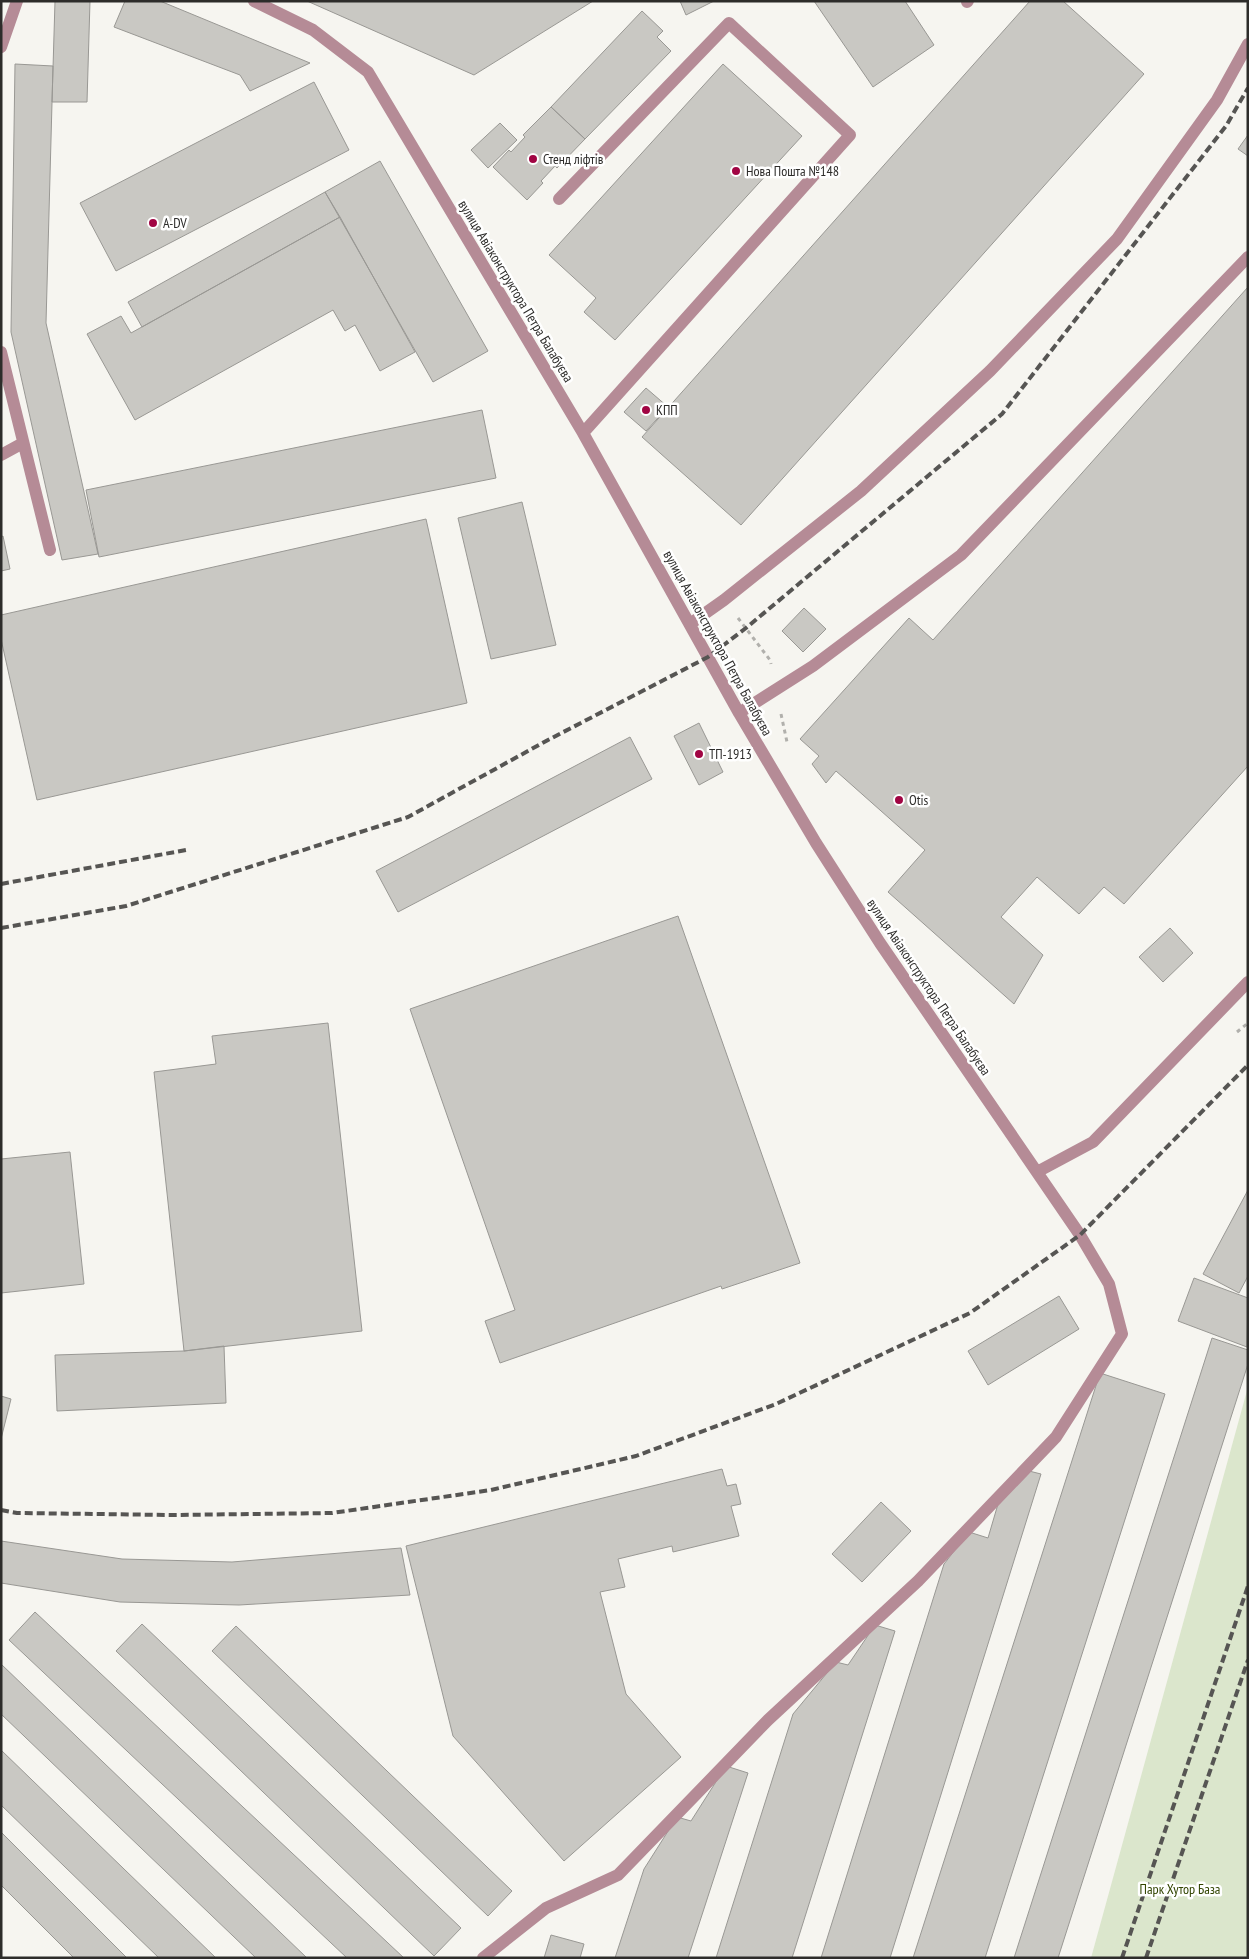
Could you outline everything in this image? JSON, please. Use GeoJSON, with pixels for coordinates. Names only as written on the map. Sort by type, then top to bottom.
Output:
{"type":"FeatureCollection","features":[{"type":"Feature","properties":{"kind":"street"},"geometry":{"type":"LineString","coordinates":[[1,47],[17,1]]}},
{"type":"Feature","properties":{"kind":"street","name":"вулиця Авіаконструктора Петра Балабуєва"},"geometry":{"type":"LineString","coordinates":[[254,1],[313,30],[368,72],[583,433],[738,713],[816,843],[880,943],[1080,1235],[1109,1284],[1122,1334],[1056,1437],[918,1580],[768,1720],[618,1875],[546,1908],[483,1958]]}},
{"type":"Feature","properties":{"kind":"street"},"geometry":{"type":"LineString","coordinates":[[559,199],[730,23],[850,135],[583,433]]}},
{"type":"Feature","properties":{"kind":"street"},"geometry":{"type":"LineString","coordinates":[[690,624],[724,600],[861,491],[990,371],[1110,246],[1218,100],[1248,44]]}},
{"type":"Feature","properties":{"kind":"street"},"geometry":{"type":"LineString","coordinates":[[738,713],[813,666],[961,555],[1248,257]]}},
{"type":"Feature","properties":{"kind":"street"},"geometry":{"type":"LineString","coordinates":[[1,352],[50,550]]}},
{"type":"Feature","properties":{"kind":"street"},"geometry":{"type":"LineString","coordinates":[[1,455],[23,443]]}},
{"type":"Feature","properties":{"kind":"street"},"geometry":{"type":"LineString","coordinates":[[1038,1172],[1092,1142],[1248,982]]}},
{"type":"Feature","properties":{"kind":"green space","name":"Парк Хутор База"},"geometry":{"type":"Polygon","coordinates":[[[1248,1387],[1248,1958],[1091,1958],[1248,1387]]]}},
{"type":"Feature","properties":{"kind":"building"},"geometry":{"type":"Polygon","coordinates":[[[55,1],[90,1],[87,102],[52,102],[55,1]]]}},
{"type":"Feature","properties":{"kind":"building"},"geometry":{"type":"Polygon","coordinates":[[[125,1],[160,1],[310,63],[250,91],[240,75],[114,27],[125,1]]]}},
{"type":"Feature","properties":{"kind":"building"},"geometry":{"type":"Polygon","coordinates":[[[307,1],[593,1],[474,75],[307,1]]]}},
{"type":"Feature","properties":{"kind":"building"},"geometry":{"type":"Polygon","coordinates":[[[680,1],[714,1],[686,15],[680,1]]]}},
{"type":"Feature","properties":{"kind":"building"},"geometry":{"type":"Polygon","coordinates":[[[814,1],[905,1],[934,45],[873,87],[814,1]]]}},
{"type":"Feature","properties":{"kind":"building"},"geometry":{"type":"Polygon","coordinates":[[[1030,1],[1063,1],[1144,74],[741,525],[642,437],[1030,1]]]}},
{"type":"Feature","properties":{"kind":"building"},"geometry":{"type":"Polygon","coordinates":[[[642,11],[663,31],[657,37],[671,51],[585,139],[551,107],[642,11]]]}},
{"type":"Feature","properties":{"kind":"building"},"geometry":{"type":"Polygon","coordinates":[[[15,64],[53,66],[46,323],[98,554],[62,560],[11,332],[15,64]]]}},
{"type":"Feature","properties":{"kind":"building"},"geometry":{"type":"Polygon","coordinates":[[[723,64],[802,136],[615,340],[584,312],[596,298],[549,255],[723,64]]]}},
{"type":"Feature","properties":{"kind":"building"},"geometry":{"type":"Polygon","coordinates":[[[314,82],[349,150],[116,271],[80,203],[314,82]]]}},
{"type":"Feature","properties":{"kind":"building","name":"Стенд ліфтів"},"geometry":{"type":"Polygon","coordinates":[[[551,107],[585,139],[557,168],[555,166],[541,181],[543,183],[527,200],[493,167],[509,150],[511,152],[525,137],[523,135],[551,107]]]}},
{"type":"Feature","properties":{"kind":"building"},"geometry":{"type":"Polygon","coordinates":[[[500,123],[517,140],[488,168],[471,150],[500,123]]]}},
{"type":"Feature","properties":{"kind":"building"},"geometry":{"type":"Polygon","coordinates":[[[1248,135],[1248,156],[1238,149],[1248,135]]]}},
{"type":"Feature","properties":{"kind":"building"},"geometry":{"type":"Polygon","coordinates":[[[380,161],[488,351],[433,382],[325,192],[380,161]]]}},
{"type":"Feature","properties":{"kind":"building"},"geometry":{"type":"Polygon","coordinates":[[[325,192],[340,217],[142,327],[128,302],[325,192]]]}},
{"type":"Feature","properties":{"kind":"building"},"geometry":{"type":"Polygon","coordinates":[[[340,217],[415,352],[380,371],[355,325],[345,331],[333,310],[135,420],[87,334],[121,316],[131,333],[340,217]]]}},
{"type":"Feature","properties":{"kind":"building"},"geometry":{"type":"Polygon","coordinates":[[[1248,287],[1248,766],[1124,904],[1104,887],[1079,914],[1037,877],[1001,917],[1043,955],[1014,1004],[888,892],[925,850],[836,771],[826,783],[812,764],[819,756],[800,739],[909,618],[933,640],[1248,287]]]}},
{"type":"Feature","properties":{"kind":"building","name":"КПП"},"geometry":{"type":"Polygon","coordinates":[[[646,388],[668,407],[646,431],[624,412],[646,388]]]}},
{"type":"Feature","properties":{"kind":"building"},"geometry":{"type":"Polygon","coordinates":[[[482,410],[496,478],[99,557],[86,490],[482,410]]]}},
{"type":"Feature","properties":{"kind":"building"},"geometry":{"type":"Polygon","coordinates":[[[522,502],[556,645],[491,659],[458,518],[522,502]]]}},
{"type":"Feature","properties":{"kind":"building"},"geometry":{"type":"Polygon","coordinates":[[[426,519],[467,703],[37,800],[1,639],[1,615],[426,519]]]}},
{"type":"Feature","properties":{"kind":"building"},"geometry":{"type":"Polygon","coordinates":[[[3,536],[10,569],[1,571],[1,537],[3,536]]]}},
{"type":"Feature","properties":{"kind":"building"},"geometry":{"type":"Polygon","coordinates":[[[804,608],[826,629],[803,652],[782,631],[804,608]]]}},
{"type":"Feature","properties":{"kind":"building","name":"ТП-1913"},"geometry":{"type":"Polygon","coordinates":[[[699,723],[723,772],[699,785],[674,736],[699,723]]]}},
{"type":"Feature","properties":{"kind":"building"},"geometry":{"type":"Polygon","coordinates":[[[630,737],[652,779],[398,912],[376,871],[630,737]]]}},
{"type":"Feature","properties":{"kind":"building"},"geometry":{"type":"Polygon","coordinates":[[[678,916],[800,1263],[722,1289],[721,1286],[500,1363],[485,1321],[515,1310],[410,1009],[678,916]]]}},
{"type":"Feature","properties":{"kind":"building"},"geometry":{"type":"Polygon","coordinates":[[[1170,928],[1193,953],[1163,982],[1139,957],[1170,928]]]}},
{"type":"Feature","properties":{"kind":"building"},"geometry":{"type":"Polygon","coordinates":[[[328,1023],[362,1331],[184,1351],[154,1072],[216,1064],[212,1036],[328,1023]]]}},
{"type":"Feature","properties":{"kind":"building"},"geometry":{"type":"Polygon","coordinates":[[[70,1152],[84,1284],[1,1293],[1,1159],[70,1152]]]}},
{"type":"Feature","properties":{"kind":"building"},"geometry":{"type":"Polygon","coordinates":[[[1248,1190],[1248,1276],[1239,1293],[1203,1274],[1248,1190]]]}},
{"type":"Feature","properties":{"kind":"building"},"geometry":{"type":"Polygon","coordinates":[[[1194,1278],[1248,1298],[1247,1347],[1178,1321],[1194,1278]]]}},
{"type":"Feature","properties":{"kind":"building"},"geometry":{"type":"Polygon","coordinates":[[[1059,1296],[1079,1329],[988,1385],[968,1351],[1059,1296]]]}},
{"type":"Feature","properties":{"kind":"building"},"geometry":{"type":"Polygon","coordinates":[[[1212,1338],[1248,1350],[1248,1364],[1058,1958],[1014,1958],[1212,1338]]]}},
{"type":"Feature","properties":{"kind":"building"},"geometry":{"type":"Polygon","coordinates":[[[224,1346],[226,1403],[57,1411],[55,1355],[184,1351],[224,1346]]]}},
{"type":"Feature","properties":{"kind":"building"},"geometry":{"type":"Polygon","coordinates":[[[1100,1373],[1165,1394],[985,1958],[913,1958],[1100,1373]]]}},
{"type":"Feature","properties":{"kind":"building"},"geometry":{"type":"Polygon","coordinates":[[[1,1396],[11,1399],[1,1439],[1,1396]]]}},
{"type":"Feature","properties":{"kind":"building"},"geometry":{"type":"Polygon","coordinates":[[[722,1469],[727,1486],[736,1484],[741,1504],[731,1506],[739,1536],[673,1552],[672,1546],[618,1559],[625,1587],[600,1592],[626,1694],[681,1757],[564,1861],[453,1736],[406,1546],[722,1469]]]}},
{"type":"Feature","properties":{"kind":"building"},"geometry":{"type":"Polygon","coordinates":[[[1029,1471],[1041,1474],[890,1958],[821,1958],[944,1564],[969,1532],[988,1538],[998,1504],[1029,1471]]]}},
{"type":"Feature","properties":{"kind":"building"},"geometry":{"type":"Polygon","coordinates":[[[881,1502],[911,1531],[862,1582],[832,1554],[881,1502]]]}},
{"type":"Feature","properties":{"kind":"building"},"geometry":{"type":"Polygon","coordinates":[[[1,1541],[122,1559],[232,1562],[401,1548],[410,1595],[239,1605],[120,1602],[1,1583],[1,1541]]]}},
{"type":"Feature","properties":{"kind":"building"},"geometry":{"type":"Polygon","coordinates":[[[35,1612],[404,1958],[347,1958],[9,1640],[35,1612]]]}},
{"type":"Feature","properties":{"kind":"building"},"geometry":{"type":"Polygon","coordinates":[[[142,1624],[461,1928],[434,1956],[116,1651],[142,1624]]]}},
{"type":"Feature","properties":{"kind":"building"},"geometry":{"type":"Polygon","coordinates":[[[875,1625],[895,1631],[792,1958],[716,1958],[793,1714],[836,1662],[848,1665],[875,1625]]]}},
{"type":"Feature","properties":{"kind":"building"},"geometry":{"type":"Polygon","coordinates":[[[236,1626],[512,1891],[488,1916],[212,1651],[236,1626]]]}},
{"type":"Feature","properties":{"kind":"building"},"geometry":{"type":"Polygon","coordinates":[[[1,1664],[307,1958],[256,1958],[1,1714],[1,1664]]]}},
{"type":"Feature","properties":{"kind":"building"},"geometry":{"type":"Polygon","coordinates":[[[1,1750],[216,1958],[159,1958],[1,1805],[1,1750]]]}},
{"type":"Feature","properties":{"kind":"building"},"geometry":{"type":"Polygon","coordinates":[[[726,1766],[748,1773],[688,1958],[615,1958],[644,1869],[677,1817],[691,1821],[726,1766]]]}},
{"type":"Feature","properties":{"kind":"building"},"geometry":{"type":"Polygon","coordinates":[[[1,1832],[127,1958],[74,1958],[1,1885],[1,1832]]]}},
{"type":"Feature","properties":{"kind":"building"},"geometry":{"type":"Polygon","coordinates":[[[551,1935],[584,1944],[580,1958],[544,1958],[551,1935]]]}},
{"type":"Feature","properties":{"kind":"railway"},"geometry":{"type":"LineString","coordinates":[[1,928],[126,906],[408,817],[548,740],[708,657],[746,628],[1002,414],[1226,126],[1248,88]]}},
{"type":"Feature","properties":{"kind":"railway"},"geometry":{"type":"LineString","coordinates":[[1,884],[186,850]]}},
{"type":"Feature","properties":{"kind":"railway"},"geometry":{"type":"LineString","coordinates":[[1,1510],[17,1513],[174,1515],[332,1513],[491,1490],[636,1456],[776,1404],[970,1313],[1080,1235],[1248,1065]]}},
{"type":"Feature","properties":{"kind":"railway"},"geometry":{"type":"LineString","coordinates":[[1122,1958],[1248,1586]]}},
{"type":"Feature","properties":{"kind":"railway"},"geometry":{"type":"LineString","coordinates":[[1146,1958],[1248,1660]]}},
{"type":"Feature","properties":{"kind":"place","name":"Стенд ліфтів"},"geometry":{"type":"Point","coordinates":[533,159]}},
{"type":"Feature","properties":{"kind":"place","name":"Нова Пошта №148"},"geometry":{"type":"Point","coordinates":[736,171]}},
{"type":"Feature","properties":{"kind":"place","name":"A-DV"},"geometry":{"type":"Point","coordinates":[153,223]}},
{"type":"Feature","properties":{"kind":"place","name":"КПП"},"geometry":{"type":"Point","coordinates":[646,410]}},
{"type":"Feature","properties":{"kind":"place","name":"ТП-1913"},"geometry":{"type":"Point","coordinates":[699,754]}},
{"type":"Feature","properties":{"kind":"place","name":"Otis"},"geometry":{"type":"Point","coordinates":[899,800]}}]}
